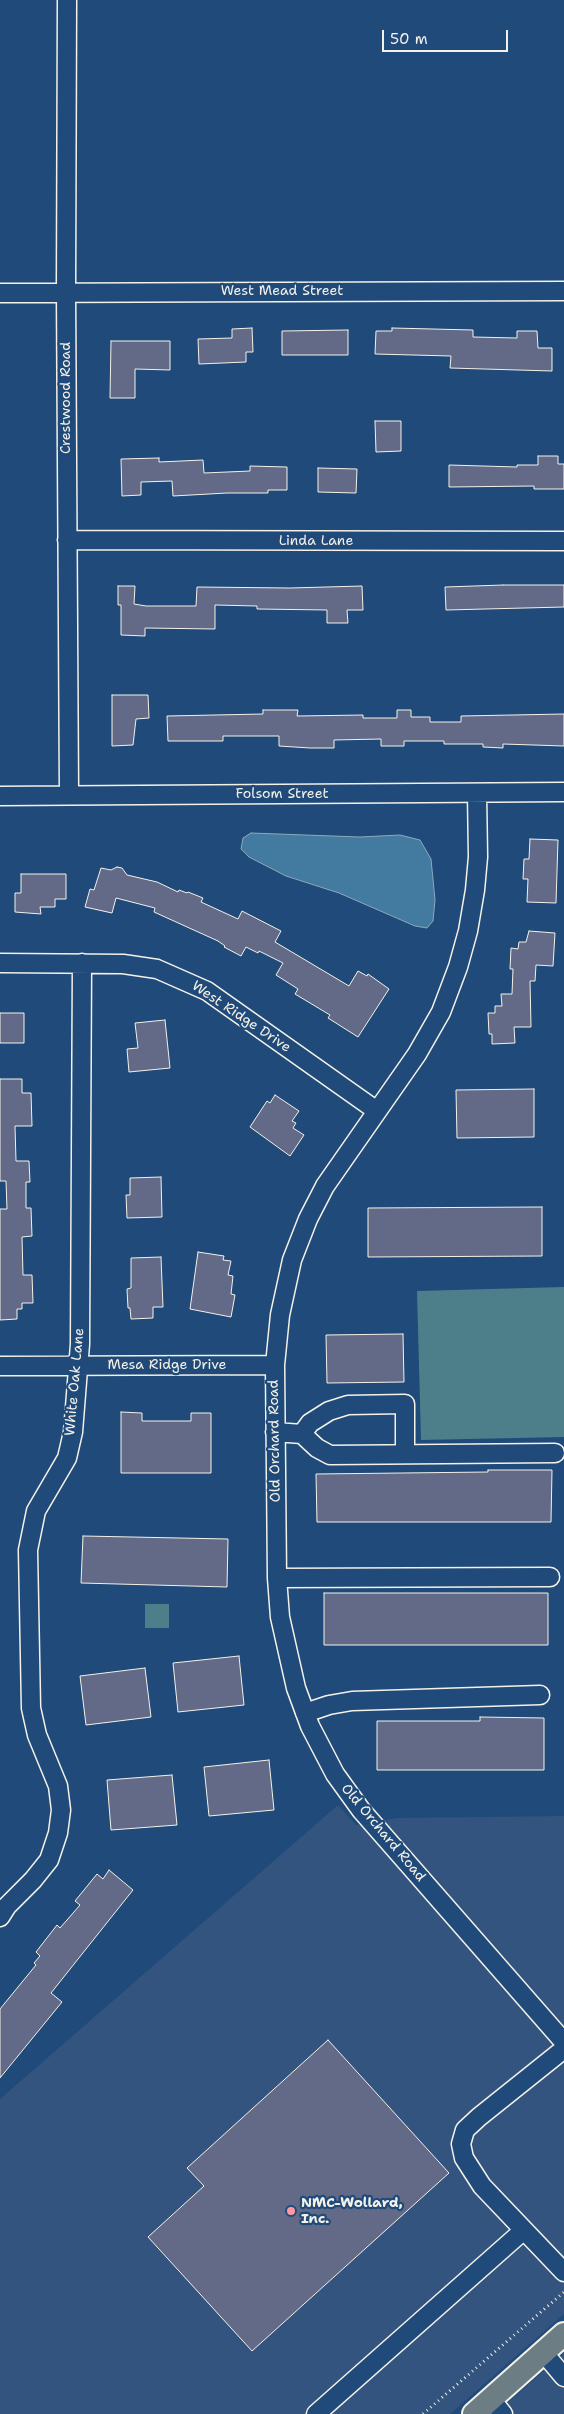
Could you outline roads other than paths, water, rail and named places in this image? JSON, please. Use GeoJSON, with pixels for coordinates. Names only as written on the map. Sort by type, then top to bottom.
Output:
{"type":"FeatureCollection","features":[{"type":"Feature","properties":{"kind":"main road"},"geometry":{"type":"LineString","coordinates":[[474,2414],[497,2407],[543,2352],[564,2334]]}},
{"type":"Feature","properties":{"kind":"street","name":"Crestwood Road"},"geometry":{"type":"LineString","coordinates":[[66,0],[69,795]]}},
{"type":"Feature","properties":{"kind":"street","name":"West Mead Street"},"geometry":{"type":"LineString","coordinates":[[0,293],[66,291],[564,291]]}},
{"type":"Feature","properties":{"kind":"street","name":"Linda Lane"},"geometry":{"type":"LineString","coordinates":[[67,540],[564,541]]}},
{"type":"Feature","properties":{"kind":"street","name":"Folsom Street"},"geometry":{"type":"LineString","coordinates":[[0,796],[564,792]]}},
{"type":"Feature","properties":{"kind":"street","name":"Old Orchard Road"},"geometry":{"type":"LineString","coordinates":[[477,793],[478,857],[475,890],[468,932],[458,968],[441,1012],[325,1186],[308,1219],[292,1260],[280,1316],[275,1365],[277,1578],[280,1616],[296,1688],[305,1713],[335,1774],[360,1810],[564,2042]]}},
{"type":"Feature","properties":{"kind":"street","name":"West Ridge Drive"},"geometry":{"type":"LineString","coordinates":[[0,963],[123,964],[158,969],[207,991],[376,1110]]}},
{"type":"Feature","properties":{"kind":"street","name":"White Oak Lane"},"geometry":{"type":"LineString","coordinates":[[0,1917],[7,1906],[33,1880],[49,1860],[58,1833],[61,1810],[58,1786],[38,1735],[32,1708],[28,1550],[36,1511],[67,1458],[73,1432],[80,1344],[82,963]]}},
{"type":"Feature","properties":{"kind":"street","name":"Mesa Ridge Drive"},"geometry":{"type":"LineString","coordinates":[[0,1366],[275,1365]]}},
{"type":"Feature","properties":{"kind":"street"},"geometry":{"type":"LineString","coordinates":[[302,1434],[310,1422],[329,1411],[348,1405],[404,1404],[404,1454]]}},
{"type":"Feature","properties":{"kind":"street"},"geometry":{"type":"LineString","coordinates":[[275,1432],[302,1434],[317,1448],[330,1455],[555,1453]]}},
{"type":"Feature","properties":{"kind":"street"},"geometry":{"type":"LineString","coordinates":[[277,1578],[550,1577]]}},
{"type":"Feature","properties":{"kind":"street"},"geometry":{"type":"LineString","coordinates":[[305,1713],[329,1705],[352,1701],[540,1695]]}},
{"type":"Feature","properties":{"kind":"street"},"geometry":{"type":"LineString","coordinates":[[564,2049],[479,2117],[465,2130],[461,2144],[464,2158],[482,2186],[564,2272]]}},
{"type":"Feature","properties":{"kind":"street"},"geometry":{"type":"LineString","coordinates":[[316,2414],[524,2230]]}},
{"type":"Feature","properties":{"kind":"street"},"geometry":{"type":"LineString","coordinates":[[543,2352],[564,2377]]}},
{"type":"Feature","properties":{"kind":"place","name":"NMC-Wollard, Inc."},"geometry":{"type":"Point","coordinates":[291,2211]}}]}
